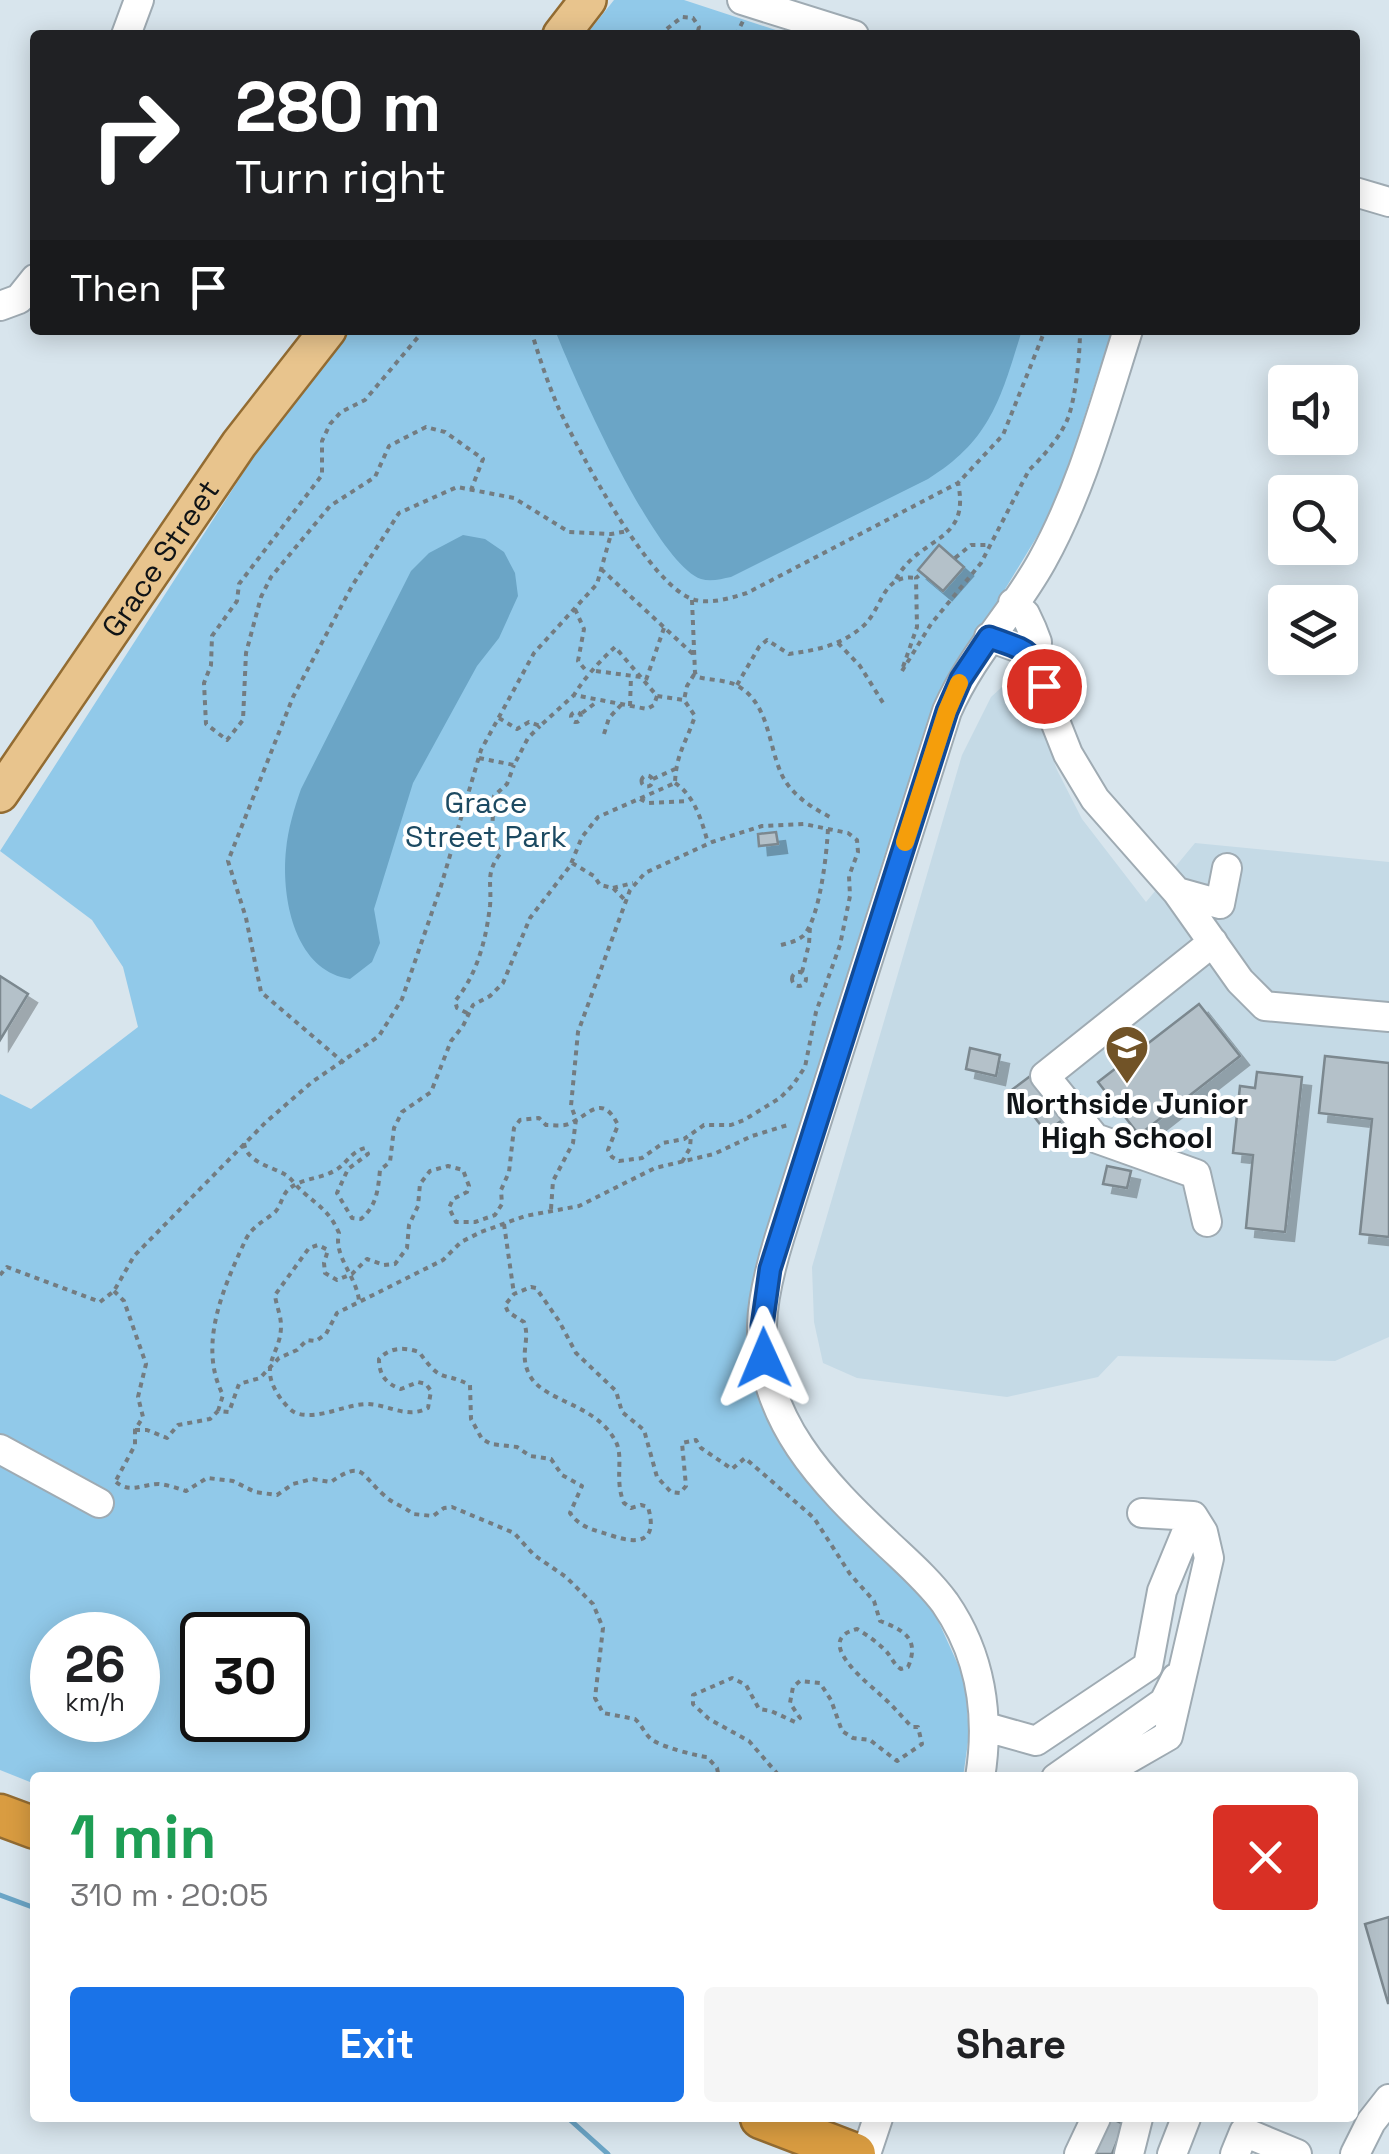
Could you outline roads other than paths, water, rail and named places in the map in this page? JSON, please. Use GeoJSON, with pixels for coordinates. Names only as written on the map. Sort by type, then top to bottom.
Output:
{"type":"FeatureCollection","features":[{"type":"Feature","properties":{"kind":"highway"},"geometry":{"type":"LineString","coordinates":[[0,1815],[30,1826]]}},
{"type":"Feature","properties":{"kind":"highway"},"geometry":{"type":"LineString","coordinates":[[771,2122],[855,2154]]}},
{"type":"Feature","properties":{"kind":"main road"},"geometry":{"type":"LineString","coordinates":[[565,30],[588,0]]}},
{"type":"Feature","properties":{"kind":"main road","name":"Grace Street"},"geometry":{"type":"LineString","coordinates":[[0,794],[239,444],[324,335]]}},
{"type":"Feature","properties":{"kind":"street"},"geometry":{"type":"LineString","coordinates":[[128,30],[139,0]]}},
{"type":"Feature","properties":{"kind":"street"},"geometry":{"type":"LineString","coordinates":[[744,8],[834,30]]}},
{"type":"Feature","properties":{"kind":"street"},"geometry":{"type":"LineString","coordinates":[[1360,193],[1389,202]]}},
{"type":"Feature","properties":{"kind":"street"},"geometry":{"type":"LineString","coordinates":[[0,306],[9,304],[30,287]]}},
{"type":"Feature","properties":{"kind":"street"},"geometry":{"type":"LineString","coordinates":[[981,1772],[986,1727],[972,1655],[946,1605],[921,1575],[823,1480],[787,1429],[768,1376],[762,1326],[765,1292],[947,711],[967,669],[1041,562],[1067,510],[1126,335]]}},
{"type":"Feature","properties":{"kind":"street"},"geometry":{"type":"LineString","coordinates":[[1014,603],[1032,629],[1037,642],[1036,660],[1068,754],[1094,800],[1177,892],[1240,981],[1265,1006],[1389,1017]]}},
{"type":"Feature","properties":{"kind":"street"},"geometry":{"type":"LineString","coordinates":[[989,637],[1036,660]]}},
{"type":"Feature","properties":{"kind":"street"},"geometry":{"type":"LineString","coordinates":[[1177,892],[1220,904],[1227,868]]}},
{"type":"Feature","properties":{"kind":"street"},"geometry":{"type":"LineString","coordinates":[[1207,1222],[1196,1174],[1096,1138],[1044,1076],[1213,942]]}},
{"type":"Feature","properties":{"kind":"street"},"geometry":{"type":"LineString","coordinates":[[0,1449],[108,1492]]}},
{"type":"Feature","properties":{"kind":"street"},"geometry":{"type":"LineString","coordinates":[[1142,1513],[1192,1516]]}},
{"type":"Feature","properties":{"kind":"street"},"geometry":{"type":"LineString","coordinates":[[986,1727],[1036,1741],[1148,1666],[1162,1591],[1192,1516]]}},
{"type":"Feature","properties":{"kind":"street"},"geometry":{"type":"LineString","coordinates":[[1105,1772],[1168,1736],[1209,1558],[1203,1532],[1192,1516]]}},
{"type":"Feature","properties":{"kind":"street"},"geometry":{"type":"LineString","coordinates":[[1065,1772],[1164,1702],[1189,1650]]}},
{"type":"Feature","properties":{"kind":"street"},"geometry":{"type":"LineString","coordinates":[[1356,2154],[1371,2122],[1389,2098]]}},
{"type":"Feature","properties":{"kind":"street"},"geometry":{"type":"LineString","coordinates":[[866,2154],[877,2122]]}},
{"type":"Feature","properties":{"kind":"street"},"geometry":{"type":"LineString","coordinates":[[1079,2154],[1094,2122]]}},
{"type":"Feature","properties":{"kind":"street"},"geometry":{"type":"LineString","coordinates":[[1129,2154],[1137,2122]]}},
{"type":"Feature","properties":{"kind":"street"},"geometry":{"type":"LineString","coordinates":[[1172,2154],[1184,2122]]}},
{"type":"Feature","properties":{"kind":"street"},"geometry":{"type":"LineString","coordinates":[[1242,2135],[1297,2154]]}},
{"type":"Feature","properties":{"kind":"waterway"},"geometry":{"type":"LineString","coordinates":[[0,1895],[30,1906]]}},
{"type":"Feature","properties":{"kind":"waterway"},"geometry":{"type":"LineString","coordinates":[[572,2122],[608,2154]]}},
{"type":"Feature","properties":{"kind":"place","name":"Northside Junior High School"},"geometry":{"type":"Point","coordinates":[1127,1085]}},
{"type":"Feature","properties":{"kind":"park label","name":"Grace Street Park"},"geometry":{"type":"Point","coordinates":[486,820]}}]}
